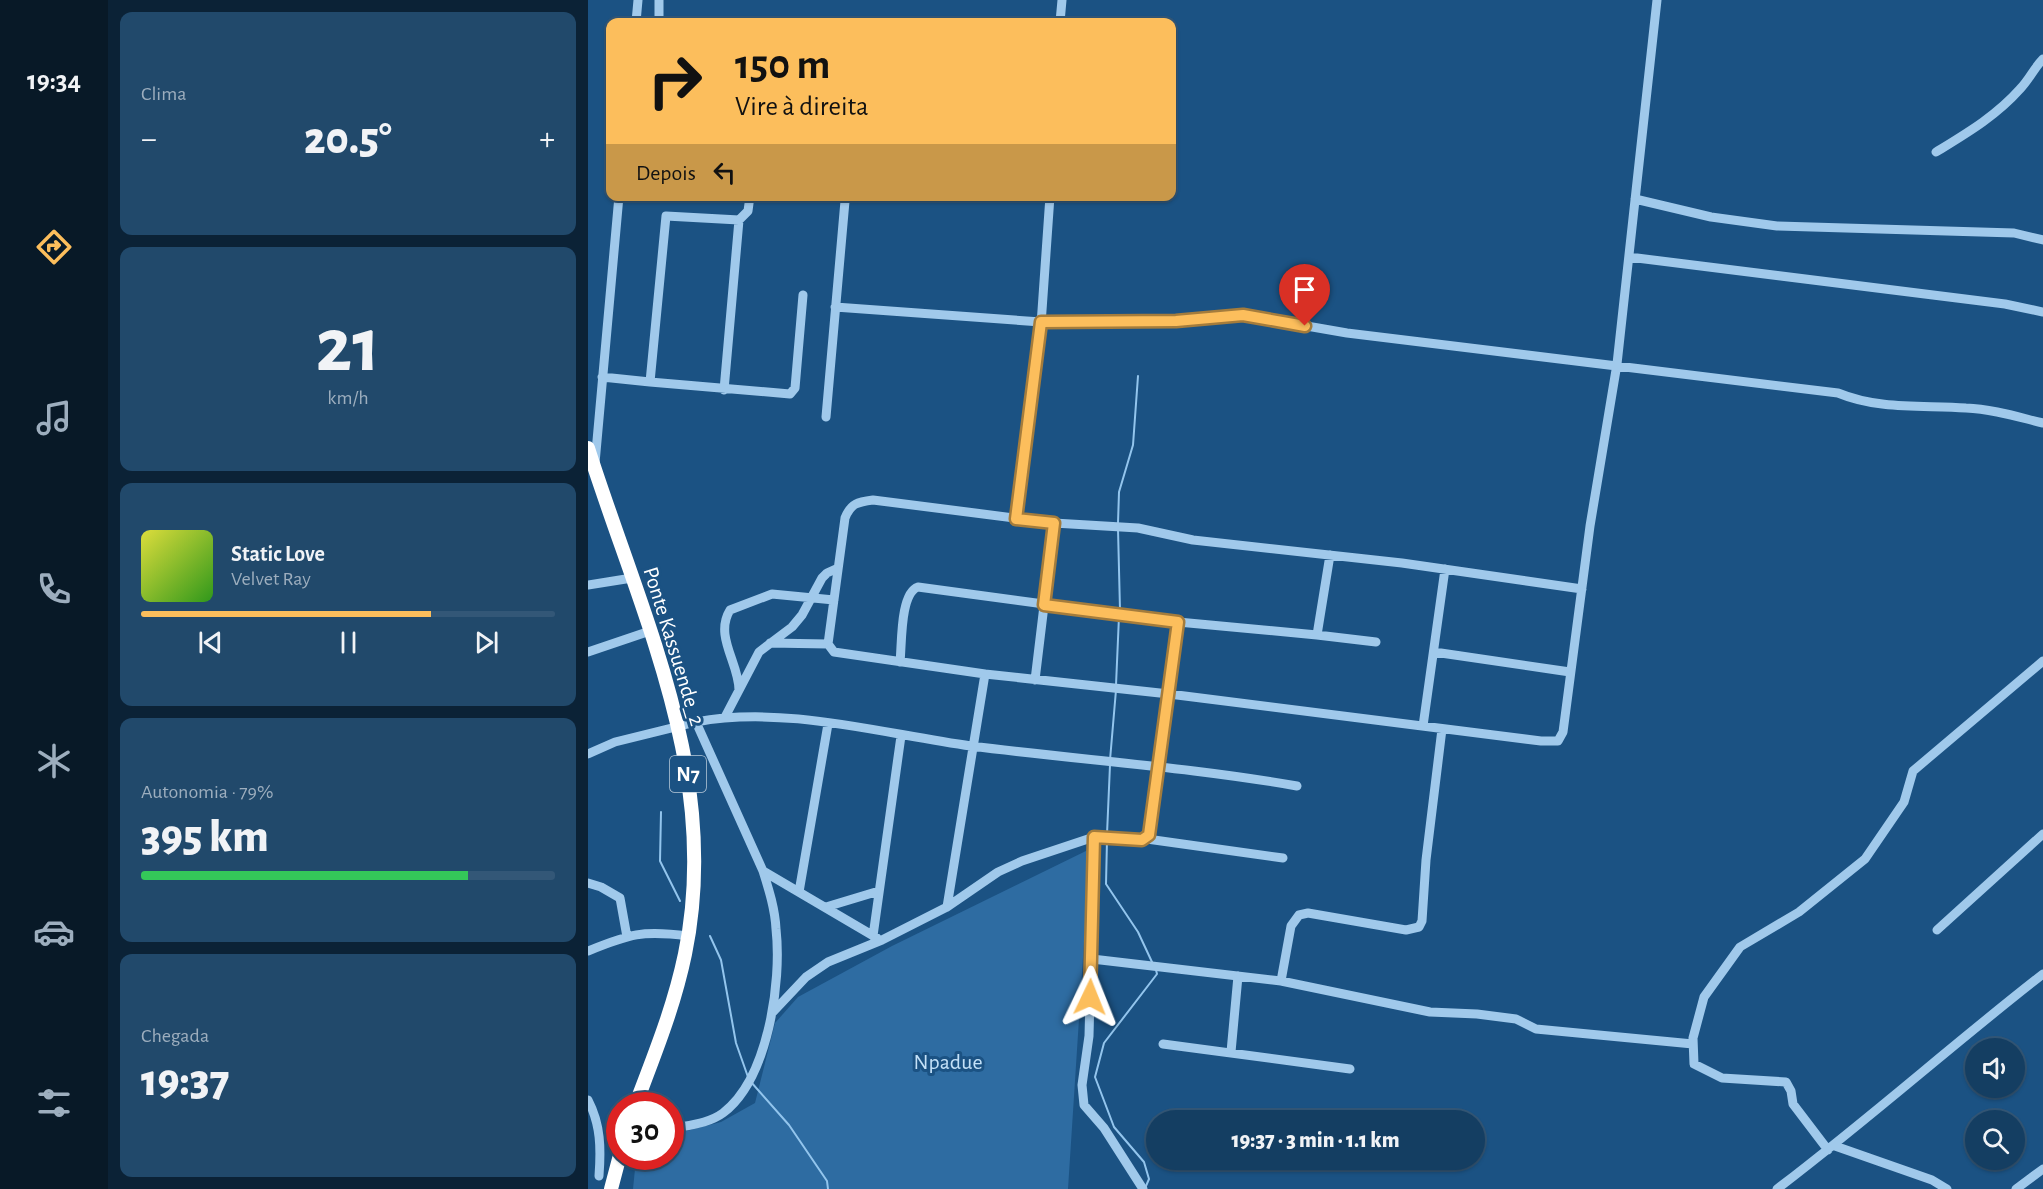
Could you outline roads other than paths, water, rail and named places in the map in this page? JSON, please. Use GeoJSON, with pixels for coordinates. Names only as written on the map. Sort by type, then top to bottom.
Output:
{"type":"FeatureCollection","features":[{"type":"Feature","properties":{"kind":"highway","name":"Ponte Kassuende_2"},"geometry":{"type":"LineString","coordinates":[[588,448],[650,631],[679,726],[691,790],[695,840],[688,936],[669,1016],[640,1092]]}},
{"type":"Feature","properties":{"kind":"highway"},"geometry":{"type":"LineString","coordinates":[[611,1189],[615,1170]]}},
{"type":"Feature","properties":{"kind":"street"},"geometry":{"type":"LineString","coordinates":[[636,18],[638,0]]}},
{"type":"Feature","properties":{"kind":"street"},"geometry":{"type":"LineString","coordinates":[[659,0],[659,18]]}},
{"type":"Feature","properties":{"kind":"street"},"geometry":{"type":"LineString","coordinates":[[1060,18],[1062,0]]}},
{"type":"Feature","properties":{"kind":"street"},"geometry":{"type":"LineString","coordinates":[[1582,589],[1445,569],[1192,540],[1138,528],[1016,519],[873,500],[858,502],[849,508],[845,518],[828,644],[834,652],[985,674],[1558,741],[1563,732],[1582,589],[1617,364],[1657,0]]}},
{"type":"Feature","properties":{"kind":"street"},"geometry":{"type":"LineString","coordinates":[[1936,152],[1982,124],[2001,108],[2021,88],[2043,59]]}},
{"type":"Feature","properties":{"kind":"street"},"geometry":{"type":"LineString","coordinates":[[1635,199],[1711,217],[1777,226],[2014,233],[2043,240]]}},
{"type":"Feature","properties":{"kind":"street"},"geometry":{"type":"LineString","coordinates":[[595,469],[619,201]]}},
{"type":"Feature","properties":{"kind":"street"},"geometry":{"type":"LineString","coordinates":[[724,390],[739,220],[747,211],[749,201]]}},
{"type":"Feature","properties":{"kind":"street"},"geometry":{"type":"LineString","coordinates":[[826,417],[845,201]]}},
{"type":"Feature","properties":{"kind":"street"},"geometry":{"type":"LineString","coordinates":[[1016,519],[1041,322],[1050,201]]}},
{"type":"Feature","properties":{"kind":"street"},"geometry":{"type":"LineString","coordinates":[[650,382],[666,216],[739,220]]}},
{"type":"Feature","properties":{"kind":"street"},"geometry":{"type":"LineString","coordinates":[[1629,257],[2005,304],[2043,312]]}},
{"type":"Feature","properties":{"kind":"street"},"geometry":{"type":"LineString","coordinates":[[602,377],[724,390],[790,394],[795,388],[802,295]]}},
{"type":"Feature","properties":{"kind":"street"},"geometry":{"type":"LineString","coordinates":[[835,307],[1041,322],[1176,321],[1243,315],[1362,334],[1838,393],[1869,402],[1922,408],[1967,408],[2043,423]]}},
{"type":"Feature","properties":{"kind":"street"},"geometry":{"type":"LineString","coordinates":[[1035,680],[1054,523]]}},
{"type":"Feature","properties":{"kind":"street"},"geometry":{"type":"LineString","coordinates":[[1317,636],[1330,555]]}},
{"type":"Feature","properties":{"kind":"street"},"geometry":{"type":"LineString","coordinates":[[725,717],[759,652],[792,627],[827,573],[838,568]]}},
{"type":"Feature","properties":{"kind":"street"},"geometry":{"type":"LineString","coordinates":[[1423,726],[1445,569]]}},
{"type":"Feature","properties":{"kind":"street"},"geometry":{"type":"LineString","coordinates":[[588,585],[632,578]]}},
{"type":"Feature","properties":{"kind":"street"},"geometry":{"type":"LineString","coordinates":[[900,662],[906,605],[913,588],[927,586],[1044,605],[1178,622],[1376,642]]}},
{"type":"Feature","properties":{"kind":"street"},"geometry":{"type":"LineString","coordinates":[[739,690],[726,643],[725,628],[730,610],[772,594],[834,600]]}},
{"type":"Feature","properties":{"kind":"street"},"geometry":{"type":"LineString","coordinates":[[1147,839],[1160,766],[1178,622]]}},
{"type":"Feature","properties":{"kind":"street"},"geometry":{"type":"LineString","coordinates":[[588,652],[650,631]]}},
{"type":"Feature","properties":{"kind":"street"},"geometry":{"type":"LineString","coordinates":[[771,643],[828,644]]}},
{"type":"Feature","properties":{"kind":"street"},"geometry":{"type":"LineString","coordinates":[[1434,652],[1570,672]]}},
{"type":"Feature","properties":{"kind":"street"},"geometry":{"type":"LineString","coordinates":[[1947,1189],[1932,1180],[1832,1148],[1793,1104],[1791,1091],[1786,1082],[1719,1077],[1694,1064],[1695,1023],[1704,997],[1740,947],[1799,912],[1865,859],[1904,802],[1913,771],[2043,661]]}},
{"type":"Feature","properties":{"kind":"street"},"geometry":{"type":"LineString","coordinates":[[947,907],[985,674]]}},
{"type":"Feature","properties":{"kind":"street"},"geometry":{"type":"LineString","coordinates":[[588,754],[615,742],[696,722],[725,717],[766,716],[974,746],[1160,766],[1297,786]]}},
{"type":"Feature","properties":{"kind":"street"},"geometry":{"type":"LineString","coordinates":[[684,1126],[711,1120],[724,1112],[737,1099],[764,1049],[773,1012],[777,933],[771,896],[763,871],[696,722]]}},
{"type":"Feature","properties":{"kind":"street"},"geometry":{"type":"LineString","coordinates":[[799,892],[828,724]]}},
{"type":"Feature","properties":{"kind":"street"},"geometry":{"type":"LineString","coordinates":[[1281,981],[1291,926],[1299,915],[1308,913],[1406,930],[1419,927],[1422,921],[1426,860],[1442,729]]}},
{"type":"Feature","properties":{"kind":"street"},"geometry":{"type":"LineString","coordinates":[[878,938],[879,891],[901,736]]}},
{"type":"Feature","properties":{"kind":"street"},"geometry":{"type":"LineString","coordinates":[[1937,930],[2043,834]]}},
{"type":"Feature","properties":{"kind":"street"},"geometry":{"type":"LineString","coordinates":[[773,1012],[817,968],[947,907],[998,872],[1022,861],[1094,837],[1147,839],[1283,858]]}},
{"type":"Feature","properties":{"kind":"street"},"geometry":{"type":"LineString","coordinates":[[1094,837],[1089,1036],[1082,1085],[1084,1105],[1104,1128],[1143,1189]]}},
{"type":"Feature","properties":{"kind":"street"},"geometry":{"type":"LineString","coordinates":[[763,871],[878,938]]}},
{"type":"Feature","properties":{"kind":"street"},"geometry":{"type":"LineString","coordinates":[[588,883],[601,887],[620,898],[627,937]]}},
{"type":"Feature","properties":{"kind":"street"},"geometry":{"type":"LineString","coordinates":[[826,907],[879,891]]}},
{"type":"Feature","properties":{"kind":"street"},"geometry":{"type":"LineString","coordinates":[[588,951],[651,931],[688,936]]}},
{"type":"Feature","properties":{"kind":"street"},"geometry":{"type":"LineString","coordinates":[[1092,959],[1281,981],[1430,1012],[1477,1014],[1516,1019],[1536,1029],[1693,1044]]}},
{"type":"Feature","properties":{"kind":"street"},"geometry":{"type":"LineString","coordinates":[[1777,1189],[1832,1148],[1947,1049],[2043,974]]}},
{"type":"Feature","properties":{"kind":"street"},"geometry":{"type":"LineString","coordinates":[[1231,1052],[1238,976]]}},
{"type":"Feature","properties":{"kind":"street"},"geometry":{"type":"LineString","coordinates":[[1163,1044],[1350,1069]]}},
{"type":"Feature","properties":{"kind":"street"},"geometry":{"type":"LineString","coordinates":[[588,1100],[595,1116],[600,1139],[599,1176]]}},
{"type":"Feature","properties":{"kind":"street"},"geometry":{"type":"LineString","coordinates":[[2016,1189],[2043,1169]]}},
{"type":"Feature","properties":{"kind":"street"},"geometry":{"type":"LineString","coordinates":[[588,1178],[614,1173]]}},
{"type":"Feature","properties":{"kind":"waterway"},"geometry":{"type":"LineString","coordinates":[[1118,523],[1119,492],[1133,445],[1138,376]]}},
{"type":"Feature","properties":{"kind":"waterway"},"geometry":{"type":"LineString","coordinates":[[1118,529],[1120,610]]}},
{"type":"Feature","properties":{"kind":"waterway"},"geometry":{"type":"LineString","coordinates":[[1116,685],[1119,616]]}},
{"type":"Feature","properties":{"kind":"waterway"},"geometry":{"type":"LineString","coordinates":[[1110,760],[1116,690]]}},
{"type":"Feature","properties":{"kind":"waterway"},"geometry":{"type":"LineString","coordinates":[[1107,834],[1110,765]]}},
{"type":"Feature","properties":{"kind":"waterway"},"geometry":{"type":"LineString","coordinates":[[661,812],[660,861],[680,901]]}},
{"type":"Feature","properties":{"kind":"waterway"},"geometry":{"type":"LineString","coordinates":[[1107,840],[1106,884],[1138,932],[1152,962]]}},
{"type":"Feature","properties":{"kind":"waterway"},"geometry":{"type":"LineString","coordinates":[[710,936],[721,960],[736,1043],[748,1077]]}},
{"type":"Feature","properties":{"kind":"waterway"},"geometry":{"type":"LineString","coordinates":[[1146,1186],[1149,1179],[1144,1162],[1114,1127],[1095,1077],[1104,1043],[1157,974],[1156,970]]}},
{"type":"Feature","properties":{"kind":"waterway"},"geometry":{"type":"LineString","coordinates":[[751,1082],[789,1125],[827,1181],[828,1189]]}},
{"type":"Feature","properties":{"kind":"park label","name":"Npadue"},"geometry":{"type":"Point","coordinates":[948,1061]}}]}
